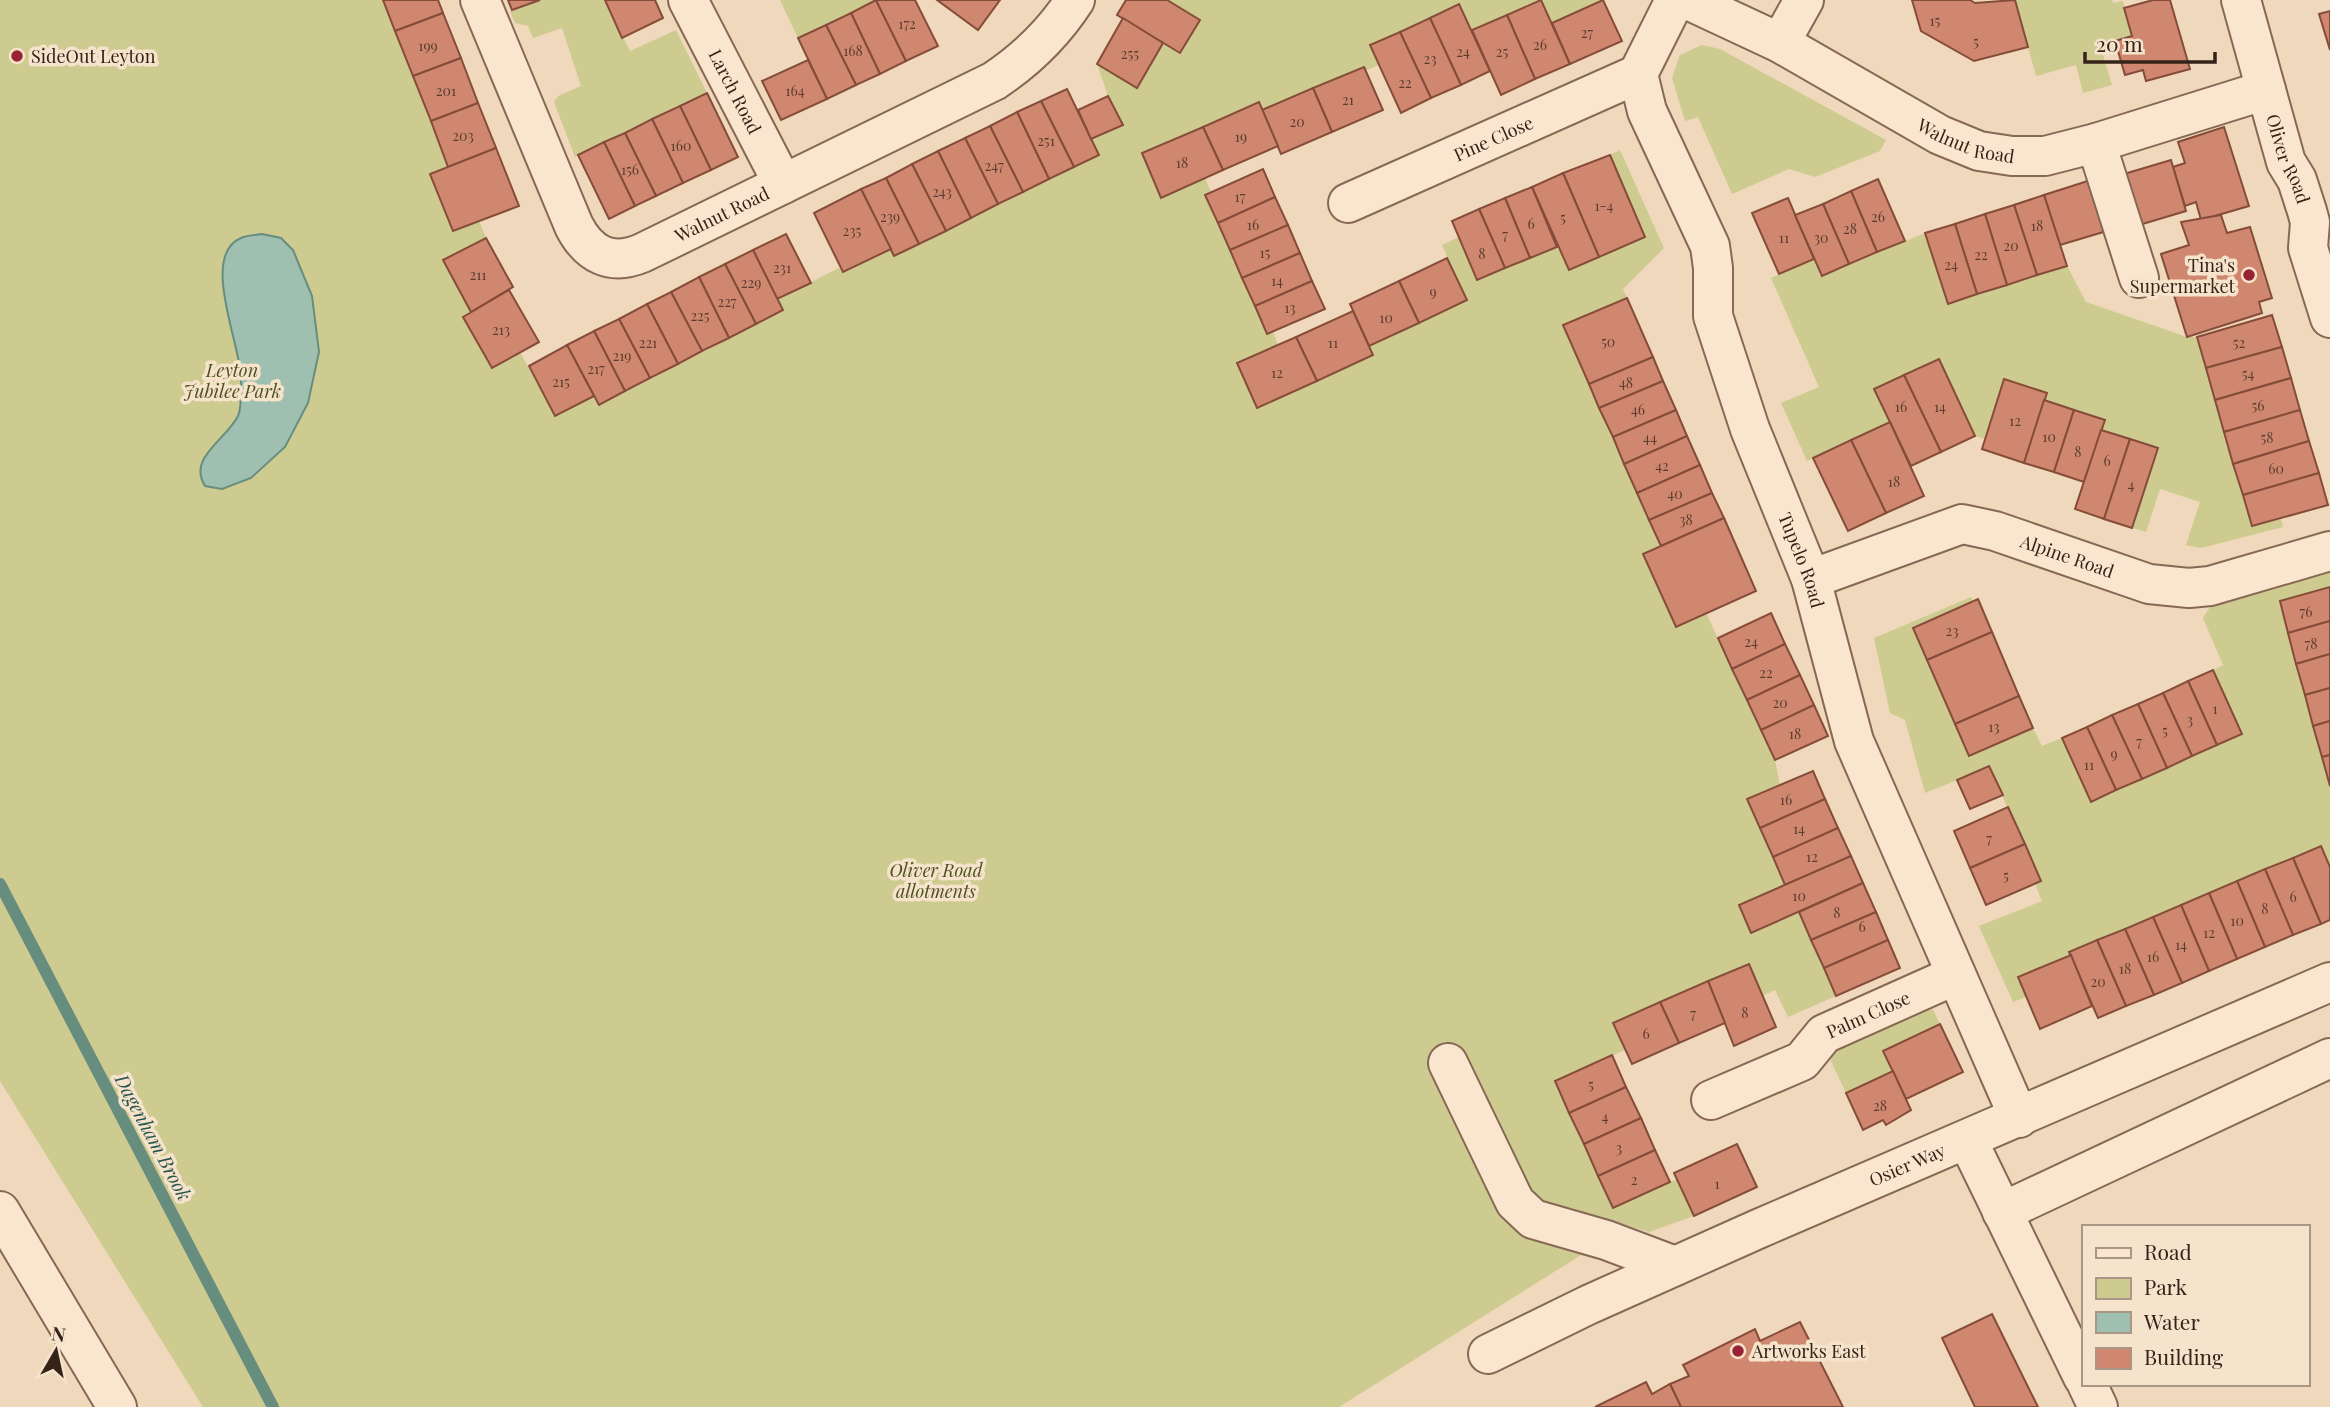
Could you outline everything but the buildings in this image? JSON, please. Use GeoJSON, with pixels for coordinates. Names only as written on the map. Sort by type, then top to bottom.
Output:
{"type":"FeatureCollection","features":[{"type":"Feature","properties":{"kind":"street","name":"Walnut Road"},"geometry":{"type":"LineString","coordinates":[[480,0],[574,226],[591,250],[606,258],[626,259],[994,81],[1022,63],[1042,43],[1075,0]]}},
{"type":"Feature","properties":{"kind":"street","name":"Larch Road"},"geometry":{"type":"LineString","coordinates":[[688,0],[783,184]]}},
{"type":"Feature","properties":{"kind":"street"},"geometry":{"type":"LineString","coordinates":[[1638,74],[1675,0]]}},
{"type":"Feature","properties":{"kind":"street","name":"Walnut Road"},"geometry":{"type":"LineString","coordinates":[[1688,0],[1780,43],[1941,135],[1979,151],[2012,156],[2045,156],[2096,143],[2266,90]]}},
{"type":"Feature","properties":{"kind":"street"},"geometry":{"type":"LineString","coordinates":[[1780,43],[1804,0]]}},
{"type":"Feature","properties":{"kind":"street","name":"Oliver Road"},"geometry":{"type":"LineString","coordinates":[[2241,0],[2286,162],[2297,180],[2307,211],[2310,222],[2308,248],[2330,318]]}},
{"type":"Feature","properties":{"kind":"street","name":"Pine Close"},"geometry":{"type":"LineString","coordinates":[[1348,203],[1638,74]]}},
{"type":"Feature","properties":{"kind":"street","name":"Tupelo Road"},"geometry":{"type":"LineString","coordinates":[[1638,74],[1647,111],[1710,246],[1713,316],[1750,429],[1811,579],[1854,741],[2019,1118]]}},
{"type":"Feature","properties":{"kind":"street"},"geometry":{"type":"LineString","coordinates":[[2096,143],[2139,278]]}},
{"type":"Feature","properties":{"kind":"street","name":"Alpine Road"},"geometry":{"type":"LineString","coordinates":[[1811,579],[1962,524],[1995,531],[2149,584],[2189,588],[2210,586],[2330,551]]}},
{"type":"Feature","properties":{"kind":"street","name":"Palm Close"},"geometry":{"type":"LineString","coordinates":[[1711,1100],[1802,1061],[1824,1034],[1956,975]]}},
{"type":"Feature","properties":{"kind":"street","name":"Osier Way"},"geometry":{"type":"LineString","coordinates":[[1488,1354],[1675,1266],[2330,982]]}},
{"type":"Feature","properties":{"kind":"street"},"geometry":{"type":"LineString","coordinates":[[2002,1212],[2330,1058]]}},
{"type":"Feature","properties":{"kind":"street"},"geometry":{"type":"LineString","coordinates":[[1448,1063],[1515,1202],[1533,1219],[1606,1240],[1675,1266]]}},
{"type":"Feature","properties":{"kind":"street"},"geometry":{"type":"LineString","coordinates":[[1968,1141],[2082,1375]]}},
{"type":"Feature","properties":{"kind":"street"},"geometry":{"type":"LineString","coordinates":[[0,1211],[117,1407]]}},
{"type":"Feature","properties":{"kind":"street"},"geometry":{"type":"LineString","coordinates":[[2088,1386],[2098,1407]]}},
{"type":"Feature","properties":{"kind":"green space","name":"Oliver Road allotments"},"geometry":{"type":"Polygon","coordinates":[[[0,0],[383,0],[448,167],[431,174],[453,231],[479,221],[486,238],[444,260],[471,312],[463,317],[520,352],[555,416],[594,396],[600,405],[783,311],[777,299],[841,267],[891,249],[895,256],[1099,155],[1091,139],[1123,125],[1108,96],[1097,64],[1137,87],[1163,43],[1180,53],[1200,20],[1167,0],[1539,0],[1472,30],[1459,4],[1370,45],[1378,65],[1365,71],[1363,67],[1262,110],[1258,103],[1142,154],[1161,197],[1205,178],[1211,192],[1206,195],[1267,333],[1273,332],[1278,345],[1237,363],[1258,408],[1373,355],[1369,346],[1467,300],[1442,245],[1459,237],[1505,268],[1557,247],[1570,269],[1645,237],[1610,155],[1620,150],[1664,248],[1623,289],[1627,298],[1563,326],[1661,546],[1643,555],[1675,626],[1706,613],[1775,760],[1780,785],[1747,800],[1785,885],[1740,905],[1752,933],[1799,912],[1836,996],[1788,1017],[1775,990],[1762,996],[1749,964],[1614,1023],[1625,1050],[1555,1081],[1613,1207],[1677,1179],[1694,1216],[1649,1232],[1610,1220],[1602,1253],[1595,1259],[1581,1255],[1339,1407],[203,1407],[0,1081],[0,0]]]}},
{"type":"Feature","properties":{"kind":"green space"},"geometry":{"type":"Polygon","coordinates":[[[540,0],[605,0],[630,51],[676,30],[707,93],[575,157],[554,102],[558,96],[581,86],[562,28],[533,38],[528,26],[515,23],[510,11],[540,0]]]}},
{"type":"Feature","properties":{"kind":"green space"},"geometry":{"type":"Polygon","coordinates":[[[780,0],[877,0],[798,38],[780,0]]]}},
{"type":"Feature","properties":{"kind":"green space"},"geometry":{"type":"Polygon","coordinates":[[[1541,0],[1603,0],[1552,23],[1541,0]]]}},
{"type":"Feature","properties":{"kind":"green space"},"geometry":{"type":"Polygon","coordinates":[[[2015,0],[2123,1],[2132,36],[2100,45],[2112,85],[2083,93],[2076,65],[2036,76],[2015,0]]]}},
{"type":"Feature","properties":{"kind":"green space"},"geometry":{"type":"Polygon","coordinates":[[[1702,45],[1720,49],[1886,140],[1880,151],[1815,177],[1789,169],[1732,194],[1698,117],[1685,121],[1672,78],[1680,55],[1702,45]]]}},
{"type":"Feature","properties":{"kind":"green space"},"geometry":{"type":"Polygon","coordinates":[[[1925,233],[1948,304],[2067,266],[2086,302],[2187,337],[2197,337],[2252,526],[2281,519],[2283,527],[2201,548],[2186,545],[2200,502],[2160,489],[2146,532],[2132,528],[2158,448],[2101,430],[2104,420],[2044,400],[2046,392],[2005,379],[1985,439],[1975,436],[1938,359],[1874,389],[1890,422],[1807,461],[1781,403],[1819,387],[1771,278],[1814,259],[1822,276],[1925,233]]]}},
{"type":"Feature","properties":{"kind":"green space"},"geometry":{"type":"Polygon","coordinates":[[[2330,572],[2330,587],[2280,602],[2330,786],[2330,867],[2320,846],[2018,977],[2026,997],[2013,1002],[1979,926],[2042,901],[2035,884],[2041,881],[1989,767],[1925,793],[1905,720],[1890,713],[1874,638],[1971,597],[1973,601],[1913,628],[1969,756],[2033,728],[2042,746],[2062,738],[2092,802],[2242,734],[2213,670],[2223,665],[2203,618],[2213,602],[2330,572]]]}},
{"type":"Feature","properties":{"kind":"green space"},"geometry":{"type":"Polygon","coordinates":[[[1909,1008],[1933,1010],[1940,1024],[1883,1051],[1893,1071],[1846,1093],[1831,1061],[1833,1049],[1909,1008]]]}},
{"type":"Feature","properties":{"kind":"water"},"geometry":{"type":"Polygon","coordinates":[[[262,234],[281,238],[293,250],[312,296],[319,352],[308,403],[285,447],[251,478],[222,489],[205,486],[201,476],[204,458],[232,425],[238,416],[241,403],[240,365],[226,303],[223,263],[229,248],[241,238],[262,234]]]}},
{"type":"Feature","properties":{"kind":"waterway","name":"Dagenham Brook"},"geometry":{"type":"LineString","coordinates":[[0,884],[273,1407]]}},
{"type":"Feature","properties":{"kind":"place","name":"SideOut Leyton"},"geometry":{"type":"Point","coordinates":[17,56]}},
{"type":"Feature","properties":{"kind":"place","name":"Tina's Supermarket"},"geometry":{"type":"Point","coordinates":[2249,275]}},
{"type":"Feature","properties":{"kind":"place","name":"Artworks East"},"geometry":{"type":"Point","coordinates":[1738,1351]}},
{"type":"Feature","properties":{"kind":"park label","name":"Leyton Jubilee Park"},"geometry":{"type":"Point","coordinates":[232,380]}}]}
